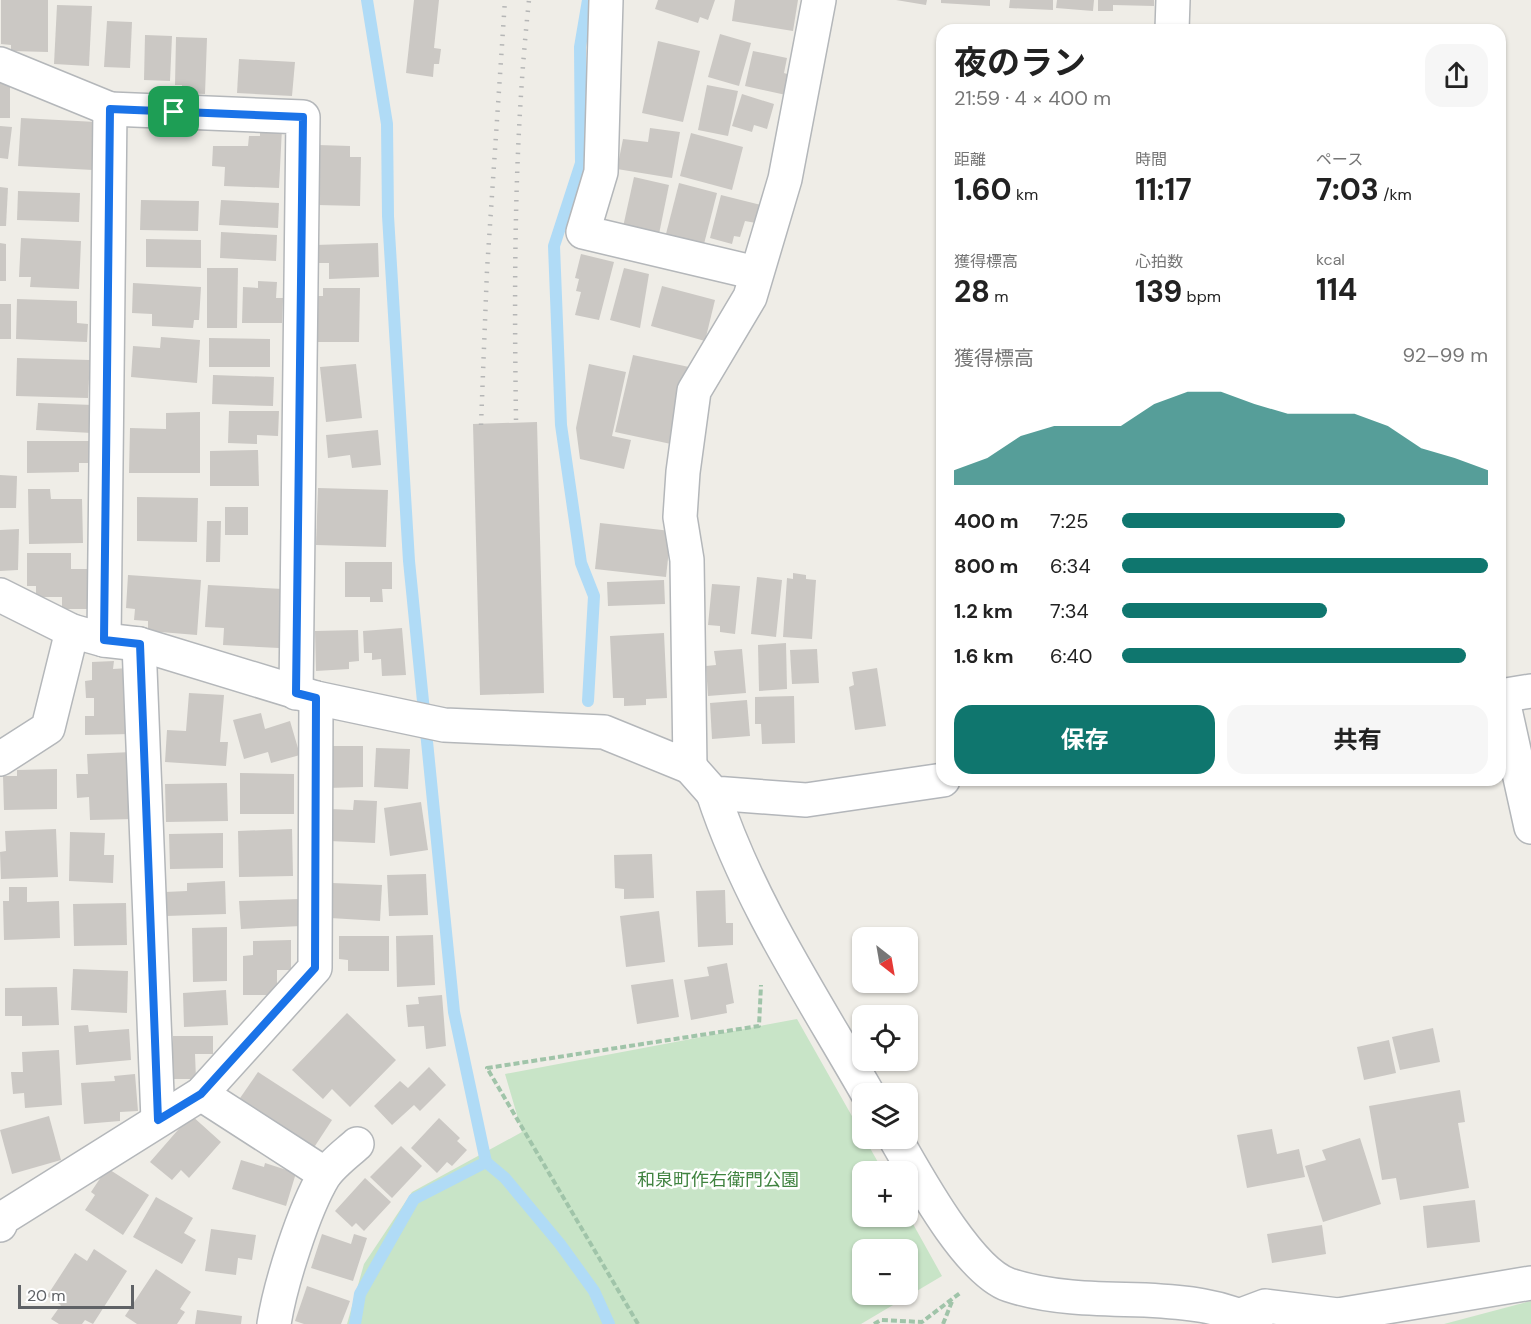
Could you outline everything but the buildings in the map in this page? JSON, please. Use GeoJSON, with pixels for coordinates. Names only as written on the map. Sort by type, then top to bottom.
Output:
{"type":"FeatureCollection","features":[{"type":"Feature","properties":{"kind":"street"},"geometry":{"type":"LineString","coordinates":[[606,0],[601,172],[584,232],[756,273]]}},
{"type":"Feature","properties":{"kind":"street"},"geometry":{"type":"LineString","coordinates":[[690,768],[687,560],[680,517],[682,472],[694,390],[750,297],[785,179],[819,0]]}},
{"type":"Feature","properties":{"kind":"street"},"geometry":{"type":"LineString","coordinates":[[1172,24],[1173,0]]}},
{"type":"Feature","properties":{"kind":"street"},"geometry":{"type":"LineString","coordinates":[[0,64],[110,109],[303,117],[306,695],[315,968],[201,1094],[1,1219]]}},
{"type":"Feature","properties":{"kind":"street"},"geometry":{"type":"LineString","coordinates":[[104,640],[110,109]]}},
{"type":"Feature","properties":{"kind":"street"},"geometry":{"type":"LineString","coordinates":[[0,595],[72,631],[104,640],[140,644],[306,695],[444,725],[604,732],[690,768],[713,793],[727,837],[772,928],[862,1083]]}},
{"type":"Feature","properties":{"kind":"street"},"geometry":{"type":"LineString","coordinates":[[0,759],[48,728],[72,631]]}},
{"type":"Feature","properties":{"kind":"street"},"geometry":{"type":"LineString","coordinates":[[140,644],[158,1120]]}},
{"type":"Feature","properties":{"kind":"street"},"geometry":{"type":"LineString","coordinates":[[1511,695],[1531,827]]}},
{"type":"Feature","properties":{"kind":"street"},"geometry":{"type":"LineString","coordinates":[[713,793],[806,800],[936,781]]}},
{"type":"Feature","properties":{"kind":"street"},"geometry":{"type":"LineString","coordinates":[[201,1094],[325,1174]]}},
{"type":"Feature","properties":{"kind":"street"},"geometry":{"type":"LineString","coordinates":[[274,1324],[277,1304],[303,1226],[325,1174],[357,1144]]}},
{"type":"Feature","properties":{"kind":"street"},"geometry":{"type":"LineString","coordinates":[[901,1149],[930,1199],[986,1272],[1008,1284],[1035,1290],[1090,1298],[1182,1302],[1248,1320],[1265,1306],[1338,1315],[1531,1283]]}},
{"type":"Feature","properties":{"kind":"path"},"geometry":{"type":"LineString","coordinates":[[638,1324],[487,1068],[759,1026],[761,980]]}},
{"type":"Feature","properties":{"kind":"path"},"geometry":{"type":"LineString","coordinates":[[874,1324],[881,1320],[922,1322],[986,1272]]}},
{"type":"Feature","properties":{"kind":"path"},"geometry":{"type":"LineString","coordinates":[[943,1324],[953,1299]]}},
{"type":"Feature","properties":{"kind":"green space","name":"和泉町作右衛門公園"},"geometry":{"type":"Polygon","coordinates":[[[797,1019],[852,1116],[852,1149],[871,1149],[877,1161],[852,1161],[852,1227],[915,1227],[942,1276],[918,1290],[918,1239],[852,1239],[852,1305],[893,1305],[861,1324],[347,1324],[364,1264],[412,1192],[522,1132],[505,1074],[797,1019]]]}},
{"type":"Feature","properties":{"kind":"green space"},"geometry":{"type":"Polygon","coordinates":[[[1531,1301],[1531,1324],[1444,1324],[1531,1301]]]}},
{"type":"Feature","properties":{"kind":"waterway"},"geometry":{"type":"LineString","coordinates":[[367,0],[387,124],[388,216],[409,561],[454,1012],[486,1162],[505,1178],[560,1244],[594,1291],[609,1324]]}},
{"type":"Feature","properties":{"kind":"waterway"},"geometry":{"type":"LineString","coordinates":[[588,0],[580,47],[581,163],[554,246],[561,425],[581,563],[594,596],[588,701]]}},
{"type":"Feature","properties":{"kind":"waterway"},"geometry":{"type":"LineString","coordinates":[[355,1324],[360,1294],[414,1199],[486,1162]]}},
{"type":"Feature","properties":{"kind":"railway"},"geometry":{"type":"LineString","coordinates":[[481,425],[487,270],[505,0]]}},
{"type":"Feature","properties":{"kind":"railway"},"geometry":{"type":"LineString","coordinates":[[516,420],[516,210],[520,105],[529,0]]}},
{"type":"Feature","properties":{"kind":"route"},"geometry":{"type":"LineString","coordinates":[[110,109],[174,112],[303,117],[296,693],[316,698],[315,968],[201,1094],[158,1120],[140,644],[104,640],[110,109]]}}]}
